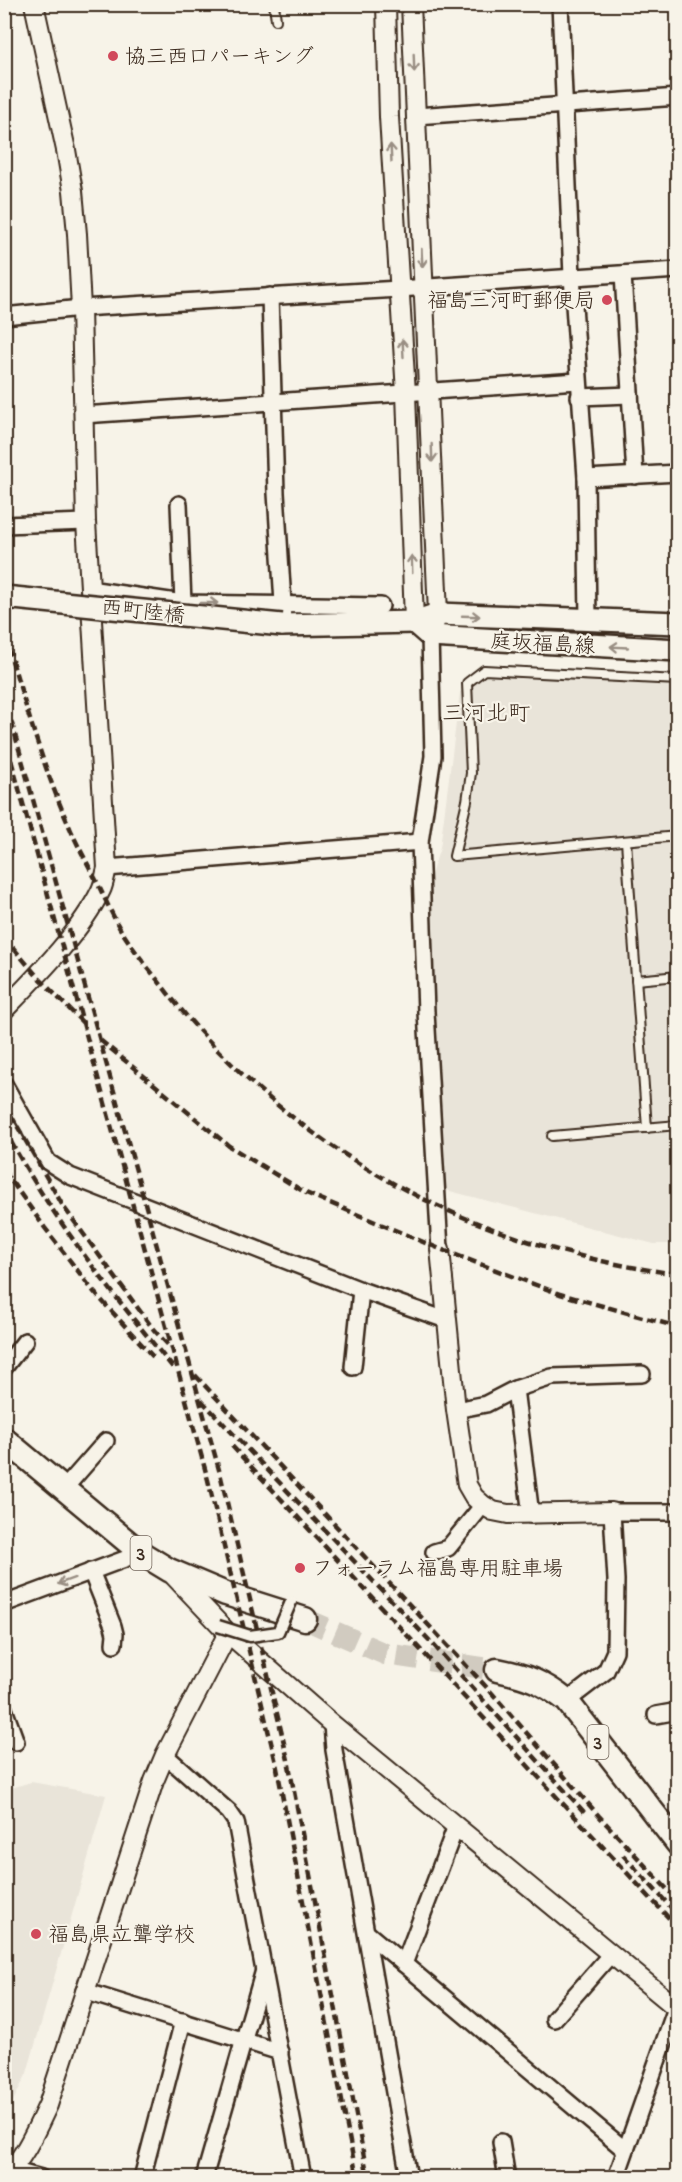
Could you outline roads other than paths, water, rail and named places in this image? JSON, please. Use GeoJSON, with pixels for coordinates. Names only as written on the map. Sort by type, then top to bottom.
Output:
{"type":"FeatureCollection","features":[{"type":"Feature","properties":{"kind":"main road","name":"西町陸橋"},"geometry":{"type":"LineString","coordinates":[[4,597],[282,625]]}},
{"type":"Feature","properties":{"kind":"main road","name":"庭坂福島線"},"geometry":{"type":"LineString","coordinates":[[282,625],[414,622],[438,614],[678,623]]}},
{"type":"Feature","properties":{"kind":"main road"},"geometry":{"type":"LineString","coordinates":[[414,622],[430,636]]}},
{"type":"Feature","properties":{"kind":"main road","name":"庭坂福島線"},"geometry":{"type":"LineString","coordinates":[[430,636],[678,650]]}},
{"type":"Feature","properties":{"kind":"main road","name":"3"},"geometry":{"type":"LineString","coordinates":[[4,1439],[141,1553],[169,1570],[226,1594],[298,1610]]}},
{"type":"Feature","properties":{"kind":"main road","name":"3"},"geometry":{"type":"LineString","coordinates":[[497,1670],[527,1676],[546,1685],[567,1701],[678,1844]]}},
{"type":"Feature","properties":{"kind":"street"},"geometry":{"type":"LineString","coordinates":[[4,1010],[37,976],[87,914],[102,889],[107,868],[89,589],[81,308],[73,191],[34,4]]}},
{"type":"Feature","properties":{"kind":"street"},"geometry":{"type":"LineString","coordinates":[[386,4],[389,117],[406,393],[414,622]]}},
{"type":"Feature","properties":{"kind":"street"},"geometry":{"type":"LineString","coordinates":[[411,4],[438,614],[430,636],[433,756],[420,842],[426,1012],[446,1320],[467,1485],[474,1497],[493,1511],[531,1515],[678,1512]]}},
{"type":"Feature","properties":{"kind":"street"},"geometry":{"type":"LineString","coordinates":[[560,4],[572,276],[586,478],[588,620]]}},
{"type":"Feature","properties":{"kind":"street"},"geometry":{"type":"LineString","coordinates":[[416,116],[678,98]]}},
{"type":"Feature","properties":{"kind":"street"},"geometry":{"type":"LineString","coordinates":[[4,316],[81,308],[678,270]]}},
{"type":"Feature","properties":{"kind":"street"},"geometry":{"type":"LineString","coordinates":[[623,274],[634,476]]}},
{"type":"Feature","properties":{"kind":"street"},"geometry":{"type":"LineString","coordinates":[[270,296],[276,493],[284,603],[282,625]]}},
{"type":"Feature","properties":{"kind":"street"},"geometry":{"type":"LineString","coordinates":[[83,415],[273,400],[578,381]]}},
{"type":"Feature","properties":{"kind":"street"},"geometry":{"type":"LineString","coordinates":[[579,397],[630,395]]}},
{"type":"Feature","properties":{"kind":"street"},"geometry":{"type":"LineString","coordinates":[[586,478],[678,473]]}},
{"type":"Feature","properties":{"kind":"street"},"geometry":{"type":"LineString","coordinates":[[179,504],[183,603]]}},
{"type":"Feature","properties":{"kind":"street"},"geometry":{"type":"LineString","coordinates":[[4,525],[86,522]]}},
{"type":"Feature","properties":{"kind":"street"},"geometry":{"type":"LineString","coordinates":[[89,589],[183,603],[381,606]]}},
{"type":"Feature","properties":{"kind":"street"},"geometry":{"type":"LineString","coordinates":[[107,868],[420,842]]}},
{"type":"Feature","properties":{"kind":"street"},"geometry":{"type":"LineString","coordinates":[[4,1083],[48,1162],[70,1176],[361,1290],[446,1320]]}},
{"type":"Feature","properties":{"kind":"street"},"geometry":{"type":"LineString","coordinates":[[353,1367],[361,1290]]}},
{"type":"Feature","properties":{"kind":"street"},"geometry":{"type":"LineString","coordinates":[[4,1368],[25,1341]]}},
{"type":"Feature","properties":{"kind":"street"},"geometry":{"type":"LineString","coordinates":[[456,1410],[486,1404],[515,1389],[552,1377],[642,1374]]}},
{"type":"Feature","properties":{"kind":"street"},"geometry":{"type":"LineString","coordinates":[[515,1389],[531,1515]]}},
{"type":"Feature","properties":{"kind":"street"},"geometry":{"type":"LineString","coordinates":[[64,1489],[106,1441]]}},
{"type":"Feature","properties":{"kind":"street"},"geometry":{"type":"LineString","coordinates":[[434,1552],[448,1548],[483,1505]]}},
{"type":"Feature","properties":{"kind":"street"},"geometry":{"type":"LineString","coordinates":[[567,1701],[606,1671],[615,1651],[616,1580],[612,1512]]}},
{"type":"Feature","properties":{"kind":"street"},"geometry":{"type":"LineString","coordinates":[[4,1604],[141,1553]]}},
{"type":"Feature","properties":{"kind":"street"},"geometry":{"type":"LineString","coordinates":[[169,1570],[223,1630],[332,1724],[677,2008],[616,2178]]}},
{"type":"Feature","properties":{"kind":"street"},"geometry":{"type":"LineString","coordinates":[[91,1571],[113,1626],[114,1644]]}},
{"type":"Feature","properties":{"kind":"street"},"geometry":{"type":"LineString","coordinates":[[223,1630],[250,1636],[278,1632],[298,1610]]}},
{"type":"Feature","properties":{"kind":"street"},"geometry":{"type":"LineString","coordinates":[[41,2178],[8,2173],[26,2148],[48,2105],[154,1781],[223,1630]]}},
{"type":"Feature","properties":{"kind":"street"},"geometry":{"type":"LineString","coordinates":[[4,1709],[16,1742]]}},
{"type":"Feature","properties":{"kind":"street"},"geometry":{"type":"LineString","coordinates":[[656,1715],[678,1711]]}},
{"type":"Feature","properties":{"kind":"street"},"geometry":{"type":"LineString","coordinates":[[332,1724],[334,1750],[409,2178]]}},
{"type":"Feature","properties":{"kind":"street"},"geometry":{"type":"LineString","coordinates":[[165,1755],[229,1812],[236,1822],[303,2178]]}},
{"type":"Feature","properties":{"kind":"street"},"geometry":{"type":"LineString","coordinates":[[404,1964],[456,1826]]}},
{"type":"Feature","properties":{"kind":"street"},"geometry":{"type":"LineString","coordinates":[[367,1933],[625,2150]]}},
{"type":"Feature","properties":{"kind":"street"},"geometry":{"type":"LineString","coordinates":[[555,2019],[611,1954]]}},
{"type":"Feature","properties":{"kind":"street"},"geometry":{"type":"LineString","coordinates":[[204,2178],[264,1968]]}},
{"type":"Feature","properties":{"kind":"street"},"geometry":{"type":"LineString","coordinates":[[84,1991],[280,2052]]}},
{"type":"Feature","properties":{"kind":"street"},"geometry":{"type":"LineString","coordinates":[[142,2178],[183,2021]]}},
{"type":"Feature","properties":{"kind":"street"},"geometry":{"type":"LineString","coordinates":[[501,2142],[507,2178]]}},
{"type":"Feature","properties":{"kind":"lane"},"geometry":{"type":"LineString","coordinates":[[274,4],[276,20]]}},
{"type":"Feature","properties":{"kind":"lane"},"geometry":{"type":"LineString","coordinates":[[678,680],[484,670],[467,683],[471,773],[454,856],[678,836]]}},
{"type":"Feature","properties":{"kind":"lane"},"geometry":{"type":"LineString","coordinates":[[626,841],[647,1128]]}},
{"type":"Feature","properties":{"kind":"lane"},"geometry":{"type":"LineString","coordinates":[[636,980],[678,976]]}},
{"type":"Feature","properties":{"kind":"lane"},"geometry":{"type":"LineString","coordinates":[[552,1136],[678,1125]]}},
{"type":"Feature","properties":{"kind":"tunnel"},"geometry":{"type":"LineString","coordinates":[[305,1619],[385,1654],[497,1670]]}},
{"type":"Feature","properties":{"kind":"railway"},"geometry":{"type":"LineString","coordinates":[[4,634],[34,732],[60,805],[113,916],[124,935],[163,987],[213,1045],[268,1097],[328,1143],[391,1182],[459,1215],[529,1242],[602,1261],[678,1274]]}},
{"type":"Feature","properties":{"kind":"railway"},"geometry":{"type":"LineString","coordinates":[[4,695],[221,1477],[288,1760],[368,2178]]}},
{"type":"Feature","properties":{"kind":"railway"},"geometry":{"type":"LineString","coordinates":[[4,734],[208,1480],[276,1763],[357,2178]]}},
{"type":"Feature","properties":{"kind":"railway"},"geometry":{"type":"LineString","coordinates":[[4,937],[37,976],[83,1023]]}},
{"type":"Feature","properties":{"kind":"railway"},"geometry":{"type":"LineString","coordinates":[[100,1040],[229,1146],[306,1193],[440,1249],[560,1294],[678,1327]]}},
{"type":"Feature","properties":{"kind":"railway"},"geometry":{"type":"LineString","coordinates":[[4,1103],[63,1206],[154,1330],[171,1348]]}},
{"type":"Feature","properties":{"kind":"railway"},"geometry":{"type":"LineString","coordinates":[[4,1129],[62,1224],[105,1283],[175,1370]]}},
{"type":"Feature","properties":{"kind":"railway"},"geometry":{"type":"LineString","coordinates":[[4,1171],[94,1292],[156,1360]]}},
{"type":"Feature","properties":{"kind":"railway"},"geometry":{"type":"LineString","coordinates":[[195,1375],[491,1692],[599,1816],[678,1901]]}},
{"type":"Feature","properties":{"kind":"railway"},"geometry":{"type":"LineString","coordinates":[[201,1400],[430,1641],[585,1813]]}},
{"type":"Feature","properties":{"kind":"railway"},"geometry":{"type":"LineString","coordinates":[[232,1446],[678,1928]]}},
{"type":"Feature","properties":{"kind":"railway"},"geometry":{"type":"LineString","coordinates":[[623,1855],[678,1915]]}},
{"type":"Feature","properties":{"kind":"place","name":"協三西口パーキング"},"geometry":{"type":"Point","coordinates":[113,56]}},
{"type":"Feature","properties":{"kind":"place","name":"福島三河町郵便局"},"geometry":{"type":"Point","coordinates":[607,300]}},
{"type":"Feature","properties":{"kind":"place","name":"フォーラム福島専用駐車場"},"geometry":{"type":"Point","coordinates":[300,1568]}},
{"type":"Feature","properties":{"kind":"place","name":"福島県立聾学校"},"geometry":{"type":"Point","coordinates":[36,1934]}},
{"type":"Feature","properties":{"kind":"district","name":"三河北町"},"geometry":{"type":"Point","coordinates":[486,712]}}]}
